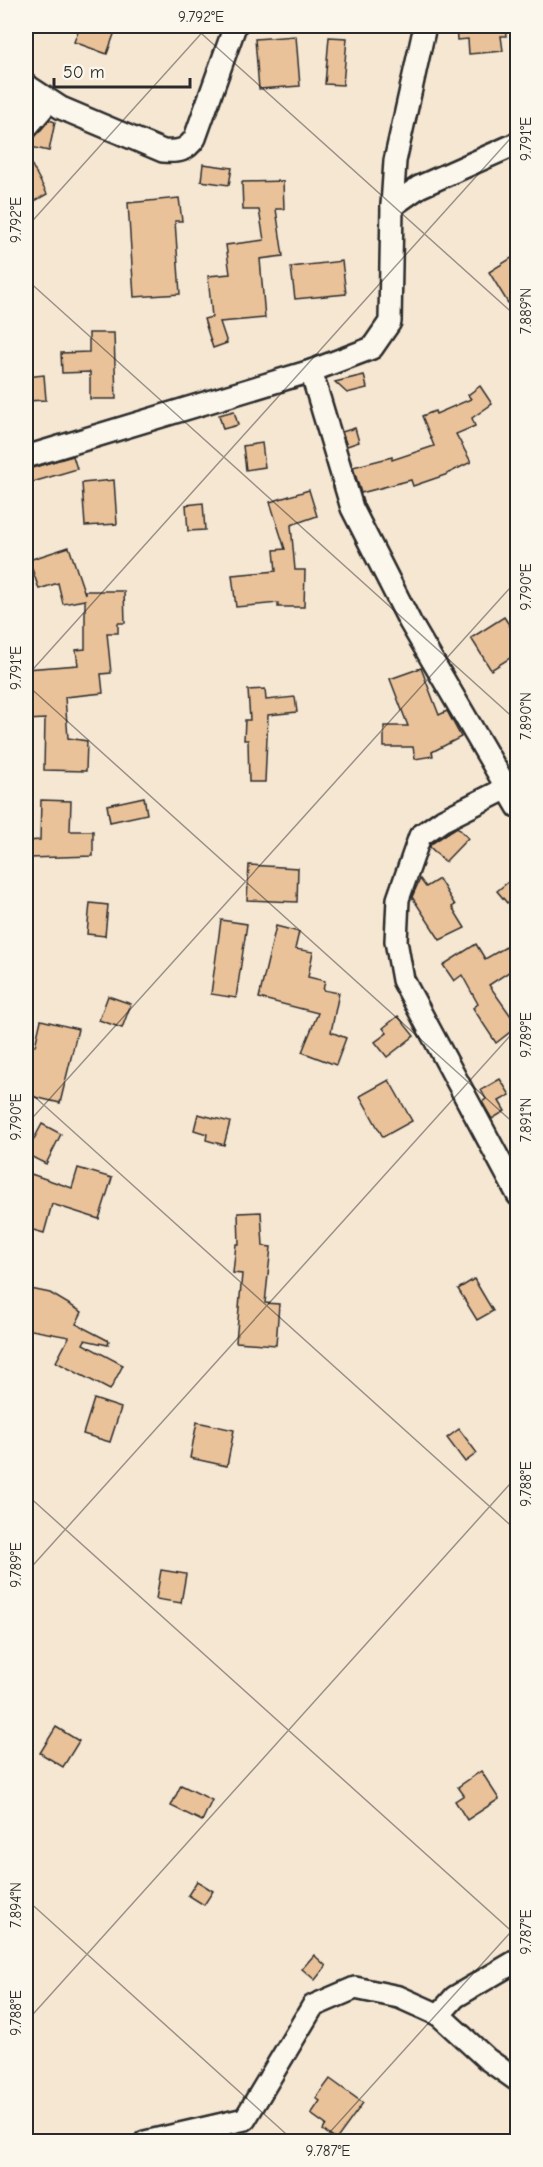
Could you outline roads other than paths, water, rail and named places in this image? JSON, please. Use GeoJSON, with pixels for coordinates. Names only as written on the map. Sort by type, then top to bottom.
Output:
{"type":"FeatureCollection","features":[{"type":"Feature","properties":{"kind":"street"},"geometry":{"type":"LineString","coordinates":[[26,85],[49,101],[164,151],[178,152],[189,147],[195,138],[235,26]]}},
{"type":"Feature","properties":{"kind":"street"},"geometry":{"type":"LineString","coordinates":[[26,457],[311,371],[372,348],[390,322],[395,161],[425,26]]}},
{"type":"Feature","properties":{"kind":"street"},"geometry":{"type":"LineString","coordinates":[[26,128],[49,101]]}},
{"type":"Feature","properties":{"kind":"street"},"geometry":{"type":"LineString","coordinates":[[392,206],[419,187],[518,143]]}},
{"type":"Feature","properties":{"kind":"street"},"geometry":{"type":"LineString","coordinates":[[311,371],[352,508],[410,622],[505,789],[518,807]]}},
{"type":"Feature","properties":{"kind":"street"},"geometry":{"type":"LineString","coordinates":[[505,789],[443,820],[420,836],[398,900],[396,941],[403,980],[518,1195]]}},
{"type":"Feature","properties":{"kind":"street"},"geometry":{"type":"LineString","coordinates":[[439,2014],[455,1997],[518,1960]]}},
{"type":"Feature","properties":{"kind":"street"},"geometry":{"type":"LineString","coordinates":[[145,2142],[245,2120],[313,2006],[355,1988],[399,1997],[439,2014],[487,2059],[518,2081]]}}]}
